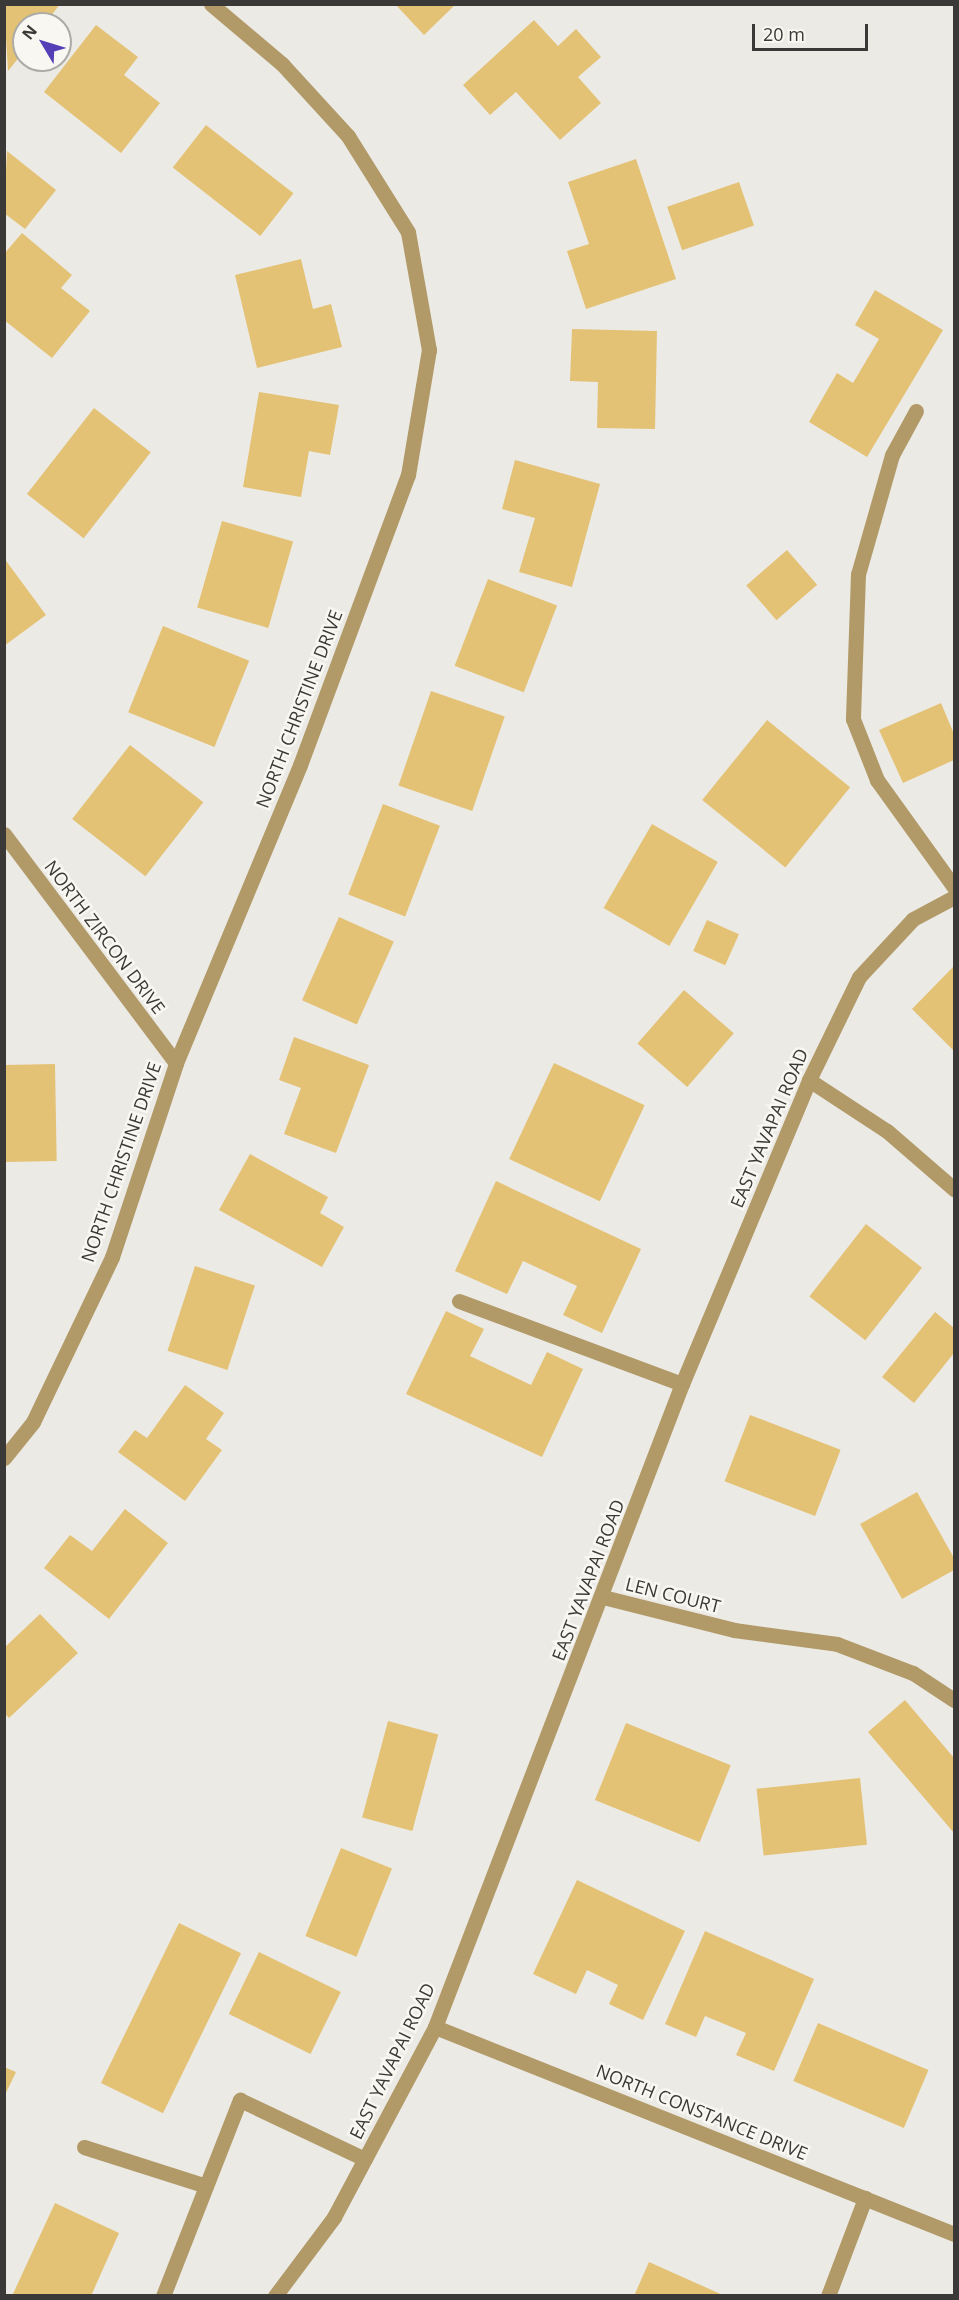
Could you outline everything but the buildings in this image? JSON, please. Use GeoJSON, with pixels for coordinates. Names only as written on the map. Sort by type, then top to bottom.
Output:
{"type":"FeatureCollection","features":[{"type":"Feature","properties":{"kind":"street","name":"NORTH CHRISTINE DRIVE"},"geometry":{"type":"LineString","coordinates":[[4,1458],[33,1422],[112,1257],[176,1063],[300,765],[408,475],[429,350],[402,222],[348,136],[282,64],[211,4]]}},
{"type":"Feature","properties":{"kind":"street"},"geometry":{"type":"LineString","coordinates":[[916,411],[892,454],[867,530],[858,574],[854,719],[877,780],[954,887]]}},
{"type":"Feature","properties":{"kind":"street","name":"NORTH ZIRCON DRIVE"},"geometry":{"type":"LineString","coordinates":[[4,834],[176,1063]]}},
{"type":"Feature","properties":{"kind":"street","name":"EAST YAVAPAI ROAD"},"geometry":{"type":"LineString","coordinates":[[275,2295],[334,2217],[435,2027],[603,1598],[682,1384],[809,1080],[859,977],[914,919],[954,897]]}},
{"type":"Feature","properties":{"kind":"street"},"geometry":{"type":"LineString","coordinates":[[809,1080],[886,1131],[954,1189]]}},
{"type":"Feature","properties":{"kind":"street"},"geometry":{"type":"LineString","coordinates":[[459,1302],[682,1384]]}},
{"type":"Feature","properties":{"kind":"street","name":"LEN COURT"},"geometry":{"type":"LineString","coordinates":[[603,1598],[734,1630],[837,1644],[913,1673],[954,1700]]}},
{"type":"Feature","properties":{"kind":"street","name":"NORTH CONSTANCE DRIVE"},"geometry":{"type":"LineString","coordinates":[[435,2027],[954,2234]]}},
{"type":"Feature","properties":{"kind":"street"},"geometry":{"type":"LineString","coordinates":[[163,2295],[240,2100],[366,2159]]}},
{"type":"Feature","properties":{"kind":"street"},"geometry":{"type":"LineString","coordinates":[[84,2147],[206,2186]]}},
{"type":"Feature","properties":{"kind":"street"},"geometry":{"type":"LineString","coordinates":[[828,2295],[865,2198]]}}]}
